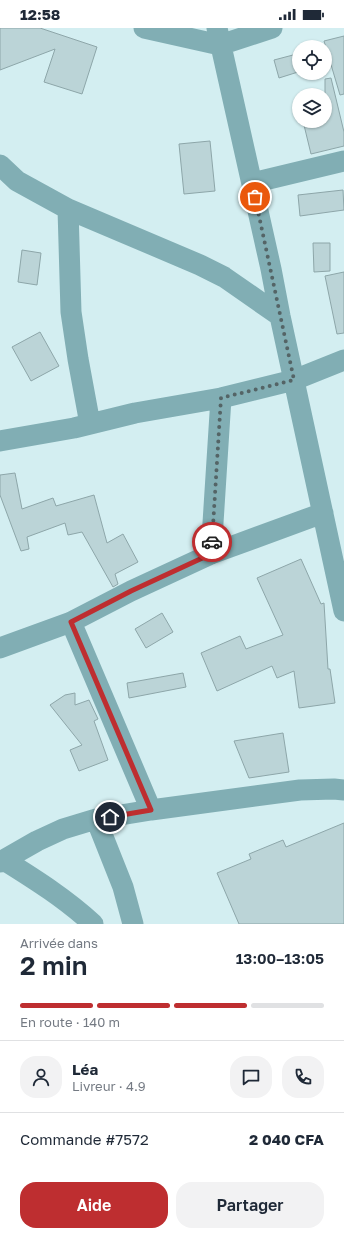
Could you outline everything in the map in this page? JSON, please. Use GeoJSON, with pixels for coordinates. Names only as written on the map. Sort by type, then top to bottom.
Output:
{"type":"FeatureCollection","features":[{"type":"Feature","properties":{"kind":"street"},"geometry":{"type":"LineString","coordinates":[[144,28],[218,36],[272,28]]}},
{"type":"Feature","properties":{"kind":"street"},"geometry":{"type":"LineString","coordinates":[[218,36],[272,269],[280,316],[344,612]]}},
{"type":"Feature","properties":{"kind":"street"},"geometry":{"type":"LineString","coordinates":[[252,183],[344,161]]}},
{"type":"Feature","properties":{"kind":"street"},"geometry":{"type":"LineString","coordinates":[[0,165],[17,181],[68,209],[200,265],[224,277],[280,316]]}},
{"type":"Feature","properties":{"kind":"street"},"geometry":{"type":"LineString","coordinates":[[68,209],[71,312],[90,424]]}},
{"type":"Feature","properties":{"kind":"street"},"geometry":{"type":"LineString","coordinates":[[0,441],[74,428],[135,413],[221,398],[294,380],[344,360]]}},
{"type":"Feature","properties":{"kind":"street"},"geometry":{"type":"LineString","coordinates":[[211,554],[221,398]]}},
{"type":"Feature","properties":{"kind":"street"},"geometry":{"type":"LineString","coordinates":[[0,648],[71,622],[131,591],[211,554],[323,512]]}},
{"type":"Feature","properties":{"kind":"street"},"geometry":{"type":"LineString","coordinates":[[71,622],[151,810]]}},
{"type":"Feature","properties":{"kind":"street"},"geometry":{"type":"LineString","coordinates":[[93,924],[59,895],[2,861],[37,841],[63,829],[96,819],[300,790],[344,790]]}},
{"type":"Feature","properties":{"kind":"street"},"geometry":{"type":"LineString","coordinates":[[96,819],[123,886],[133,924]]}},
{"type":"Feature","properties":{"kind":"building"},"geometry":{"type":"Polygon","coordinates":[[[0,28],[40,28],[97,47],[82,94],[44,82],[55,49],[0,70],[0,28]]]}},
{"type":"Feature","properties":{"kind":"building"},"geometry":{"type":"Polygon","coordinates":[[[344,36],[344,94],[340,95],[332,68],[332,40],[328,40],[344,36]]]}},
{"type":"Feature","properties":{"kind":"building"},"geometry":{"type":"Polygon","coordinates":[[[292,55],[292,74],[279,78],[274,60],[292,55]]]}},
{"type":"Feature","properties":{"kind":"building"},"geometry":{"type":"Polygon","coordinates":[[[325,80],[331,80],[344,132],[344,146],[311,154],[305,128],[332,128],[332,88],[325,88],[325,80]]]}},
{"type":"Feature","properties":{"kind":"building"},"geometry":{"type":"Polygon","coordinates":[[[210,141],[215,191],[184,194],[179,144],[210,141]]]}},
{"type":"Feature","properties":{"kind":"building"},"geometry":{"type":"Polygon","coordinates":[[[343,190],[344,210],[300,216],[298,195],[343,190]]]}},
{"type":"Feature","properties":{"kind":"building"},"geometry":{"type":"Polygon","coordinates":[[[313,243],[330,243],[330,271],[314,272],[313,243]]]}},
{"type":"Feature","properties":{"kind":"building"},"geometry":{"type":"Polygon","coordinates":[[[22,250],[41,253],[37,285],[18,282],[22,250]]]}},
{"type":"Feature","properties":{"kind":"building"},"geometry":{"type":"Polygon","coordinates":[[[344,272],[344,333],[337,334],[325,276],[344,272]]]}},
{"type":"Feature","properties":{"kind":"building"},"geometry":{"type":"Polygon","coordinates":[[[40,332],[59,366],[31,381],[12,347],[40,332]]]}},
{"type":"Feature","properties":{"kind":"building"},"geometry":{"type":"Polygon","coordinates":[[[15,473],[22,509],[53,498],[56,506],[94,495],[107,543],[123,534],[138,562],[115,574],[118,584],[113,587],[82,532],[68,535],[65,523],[27,537],[29,549],[21,551],[0,495],[0,475],[15,473]]]}},
{"type":"Feature","properties":{"kind":"building"},"geometry":{"type":"Polygon","coordinates":[[[301,559],[321,604],[324,603],[328,669],[330,669],[335,703],[299,708],[294,671],[277,678],[272,666],[217,691],[201,653],[240,636],[246,649],[283,635],[257,578],[301,559]]]}},
{"type":"Feature","properties":{"kind":"building"},"geometry":{"type":"Polygon","coordinates":[[[162,613],[173,632],[146,648],[135,629],[162,613]]]}},
{"type":"Feature","properties":{"kind":"building"},"geometry":{"type":"Polygon","coordinates":[[[183,673],[186,687],[129,698],[127,683],[183,673]]]}},
{"type":"Feature","properties":{"kind":"building"},"geometry":{"type":"Polygon","coordinates":[[[75,693],[75,705],[89,700],[98,719],[94,721],[108,760],[79,771],[70,750],[82,745],[50,705],[65,695],[75,693]]]}},
{"type":"Feature","properties":{"kind":"building"},"geometry":{"type":"Polygon","coordinates":[[[283,733],[289,772],[249,778],[234,741],[283,733]]]}},
{"type":"Feature","properties":{"kind":"building"},"geometry":{"type":"Polygon","coordinates":[[[344,823],[344,924],[239,924],[217,873],[251,859],[249,854],[283,840],[286,847],[344,823]]]}},
{"type":"Feature","properties":{"kind":"way so far"},"geometry":{"type":"LineString","coordinates":[[212,542],[221,398],[294,380],[280,316],[272,269],[255,197]]}},
{"type":"Feature","properties":{"kind":"route"},"geometry":{"type":"LineString","coordinates":[[110,817],[151,810],[71,622],[131,591],[175,572],[211,554],[212,542]]}}]}
